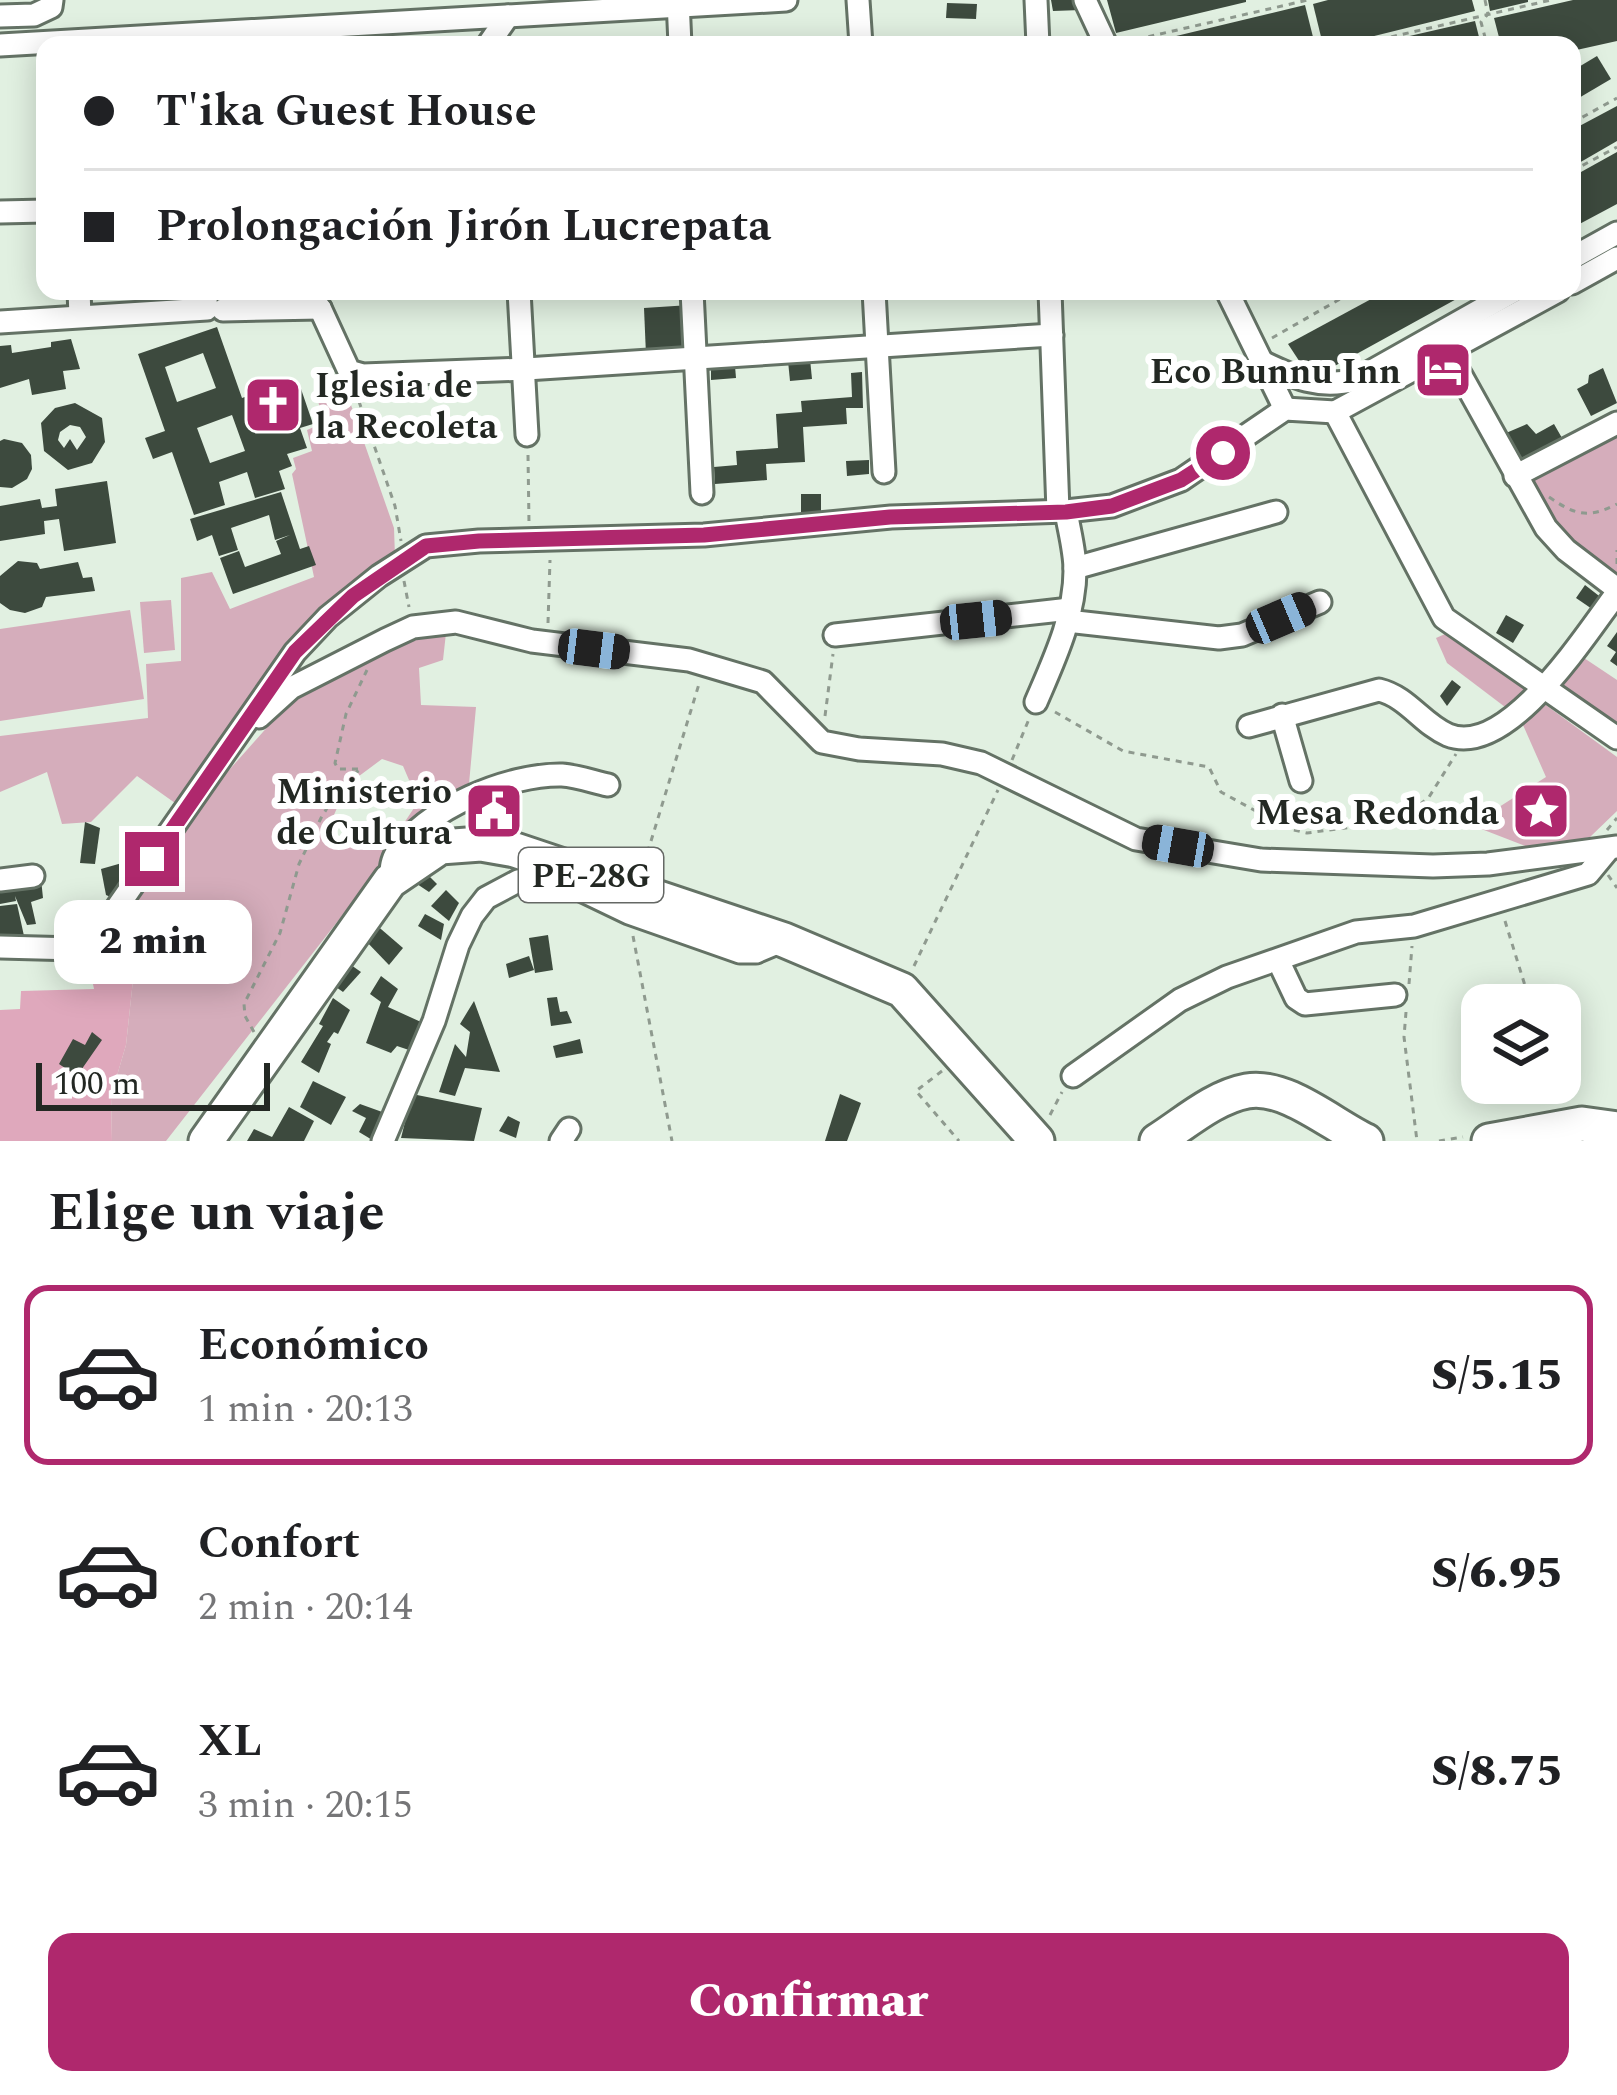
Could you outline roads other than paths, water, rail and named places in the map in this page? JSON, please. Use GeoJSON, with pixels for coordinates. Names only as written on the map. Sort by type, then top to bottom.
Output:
{"type":"FeatureCollection","features":[{"type":"Feature","properties":{"kind":"highway","name":"PE-28G"},"geometry":{"type":"LineString","coordinates":[[217,1134],[390,881],[440,847],[481,844],[514,850],[784,940],[902,989],[1038,1134]]}},
{"type":"Feature","properties":{"kind":"highway"},"geometry":{"type":"LineString","coordinates":[[1157,1141],[1219,1101],[1248,1091],[1287,1099],[1366,1141]]}},
{"type":"Feature","properties":{"kind":"highway"},"geometry":{"type":"LineString","coordinates":[[1489,1141],[1582,1124],[1617,1129]]}},
{"type":"Feature","properties":{"kind":"street"},"geometry":{"type":"LineString","coordinates":[[158,36],[508,16],[581,5],[786,0]]}},
{"type":"Feature","properties":{"kind":"street"},"geometry":{"type":"LineString","coordinates":[[858,0],[860,36]]}},
{"type":"Feature","properties":{"kind":"street"},"geometry":{"type":"LineString","coordinates":[[1036,0],[1038,36]]}},
{"type":"Feature","properties":{"kind":"street"},"geometry":{"type":"LineString","coordinates":[[1085,0],[1104,36]]}},
{"type":"Feature","properties":{"kind":"street"},"geometry":{"type":"LineString","coordinates":[[0,16],[34,15],[51,3]]}},
{"type":"Feature","properties":{"kind":"street"},"geometry":{"type":"LineString","coordinates":[[678,3],[680,36]]}},
{"type":"Feature","properties":{"kind":"street"},"geometry":{"type":"LineString","coordinates":[[494,36],[508,16]]}},
{"type":"Feature","properties":{"kind":"street"},"geometry":{"type":"LineString","coordinates":[[508,16],[508,36]]}},
{"type":"Feature","properties":{"kind":"street"},"geometry":{"type":"LineString","coordinates":[[0,45],[36,43]]}},
{"type":"Feature","properties":{"kind":"street"},"geometry":{"type":"LineString","coordinates":[[0,212],[36,211]]}},
{"type":"Feature","properties":{"kind":"street"},"geometry":{"type":"LineString","coordinates":[[1581,253],[1617,233]]}},
{"type":"Feature","properties":{"kind":"street"},"geometry":{"type":"LineString","coordinates":[[1581,278],[1617,258]]}},
{"type":"Feature","properties":{"kind":"street"},"geometry":{"type":"LineString","coordinates":[[79,300],[80,316]]}},
{"type":"Feature","properties":{"kind":"street"},"geometry":{"type":"LineString","coordinates":[[0,322],[296,300]]}},
{"type":"Feature","properties":{"kind":"street"},"geometry":{"type":"LineString","coordinates":[[324,300],[349,371],[363,375],[1052,335]]}},
{"type":"Feature","properties":{"kind":"street"},"geometry":{"type":"LineString","coordinates":[[520,300],[527,435]]}},
{"type":"Feature","properties":{"kind":"street"},"geometry":{"type":"LineString","coordinates":[[693,300],[702,493]]}},
{"type":"Feature","properties":{"kind":"street"},"geometry":{"type":"LineString","coordinates":[[874,300],[884,472]]}},
{"type":"Feature","properties":{"kind":"street"},"geometry":{"type":"LineString","coordinates":[[1036,702],[1068,615],[1075,568],[1062,511],[1050,300]]}},
{"type":"Feature","properties":{"kind":"street"},"geometry":{"type":"LineString","coordinates":[[1231,300],[1285,409]]}},
{"type":"Feature","properties":{"kind":"street"},"geometry":{"type":"LineString","coordinates":[[1258,354],[1303,382],[1330,386],[1356,380],[1498,300]]}},
{"type":"Feature","properties":{"kind":"street"},"geometry":{"type":"LineString","coordinates":[[0,947],[76,950],[100,932],[295,652],[328,616],[426,546],[704,535],[890,517],[1112,506],[1181,480],[1285,409],[1335,412],[1542,300]]}},
{"type":"Feature","properties":{"kind":"street"},"geometry":{"type":"LineString","coordinates":[[1249,726],[1379,690],[1395,694],[1448,735],[1467,737],[1517,717],[1617,591],[1546,528],[1448,352]]}},
{"type":"Feature","properties":{"kind":"street"},"geometry":{"type":"LineString","coordinates":[[1335,412],[1444,618],[1617,738]]}},
{"type":"Feature","properties":{"kind":"street"},"geometry":{"type":"LineString","coordinates":[[1515,476],[1617,423]]}},
{"type":"Feature","properties":{"kind":"street"},"geometry":{"type":"LineString","coordinates":[[1075,568],[1276,512]]}},
{"type":"Feature","properties":{"kind":"street"},"geometry":{"type":"LineString","coordinates":[[835,635],[1068,615],[1219,638],[1243,635],[1320,602]]}},
{"type":"Feature","properties":{"kind":"street"},"geometry":{"type":"LineString","coordinates":[[224,751],[291,688],[413,627],[456,622],[547,643],[705,665],[763,682],[823,742],[942,754],[981,763],[1136,839],[1262,860],[1433,866],[1612,849]]}},
{"type":"Feature","properties":{"kind":"street"},"geometry":{"type":"LineString","coordinates":[[1282,715],[1300,781]]}},
{"type":"Feature","properties":{"kind":"street"},"geometry":{"type":"LineString","coordinates":[[390,881],[394,856],[467,798],[513,781],[564,775],[608,785]]}},
{"type":"Feature","properties":{"kind":"street"},"geometry":{"type":"LineString","coordinates":[[1073,1076],[1180,1000],[1227,977],[1356,932],[1414,926],[1588,874],[1612,849]]}},
{"type":"Feature","properties":{"kind":"street"},"geometry":{"type":"LineString","coordinates":[[0,880],[33,876]]}},
{"type":"Feature","properties":{"kind":"street"},"geometry":{"type":"LineString","coordinates":[[383,1141],[434,1021],[458,945],[486,898],[518,880],[552,876],[629,913],[740,952],[756,952],[784,940]]}},
{"type":"Feature","properties":{"kind":"street"},"geometry":{"type":"LineString","coordinates":[[1278,960],[1296,998],[1305,1004],[1403,1000]]}},
{"type":"Feature","properties":{"kind":"place","name":"Eco Bunnu Inn"},"geometry":{"type":"Point","coordinates":[1443,370]}},
{"type":"Feature","properties":{"kind":"place","name":"Iglesia de la Recoleta"},"geometry":{"type":"Point","coordinates":[273,405]}},
{"type":"Feature","properties":{"kind":"place","name":"Ministerio de Cultura"},"geometry":{"type":"Point","coordinates":[494,811]}},
{"type":"Feature","properties":{"kind":"place","name":"Mesa Redonda"},"geometry":{"type":"Point","coordinates":[1541,811]}}]}
